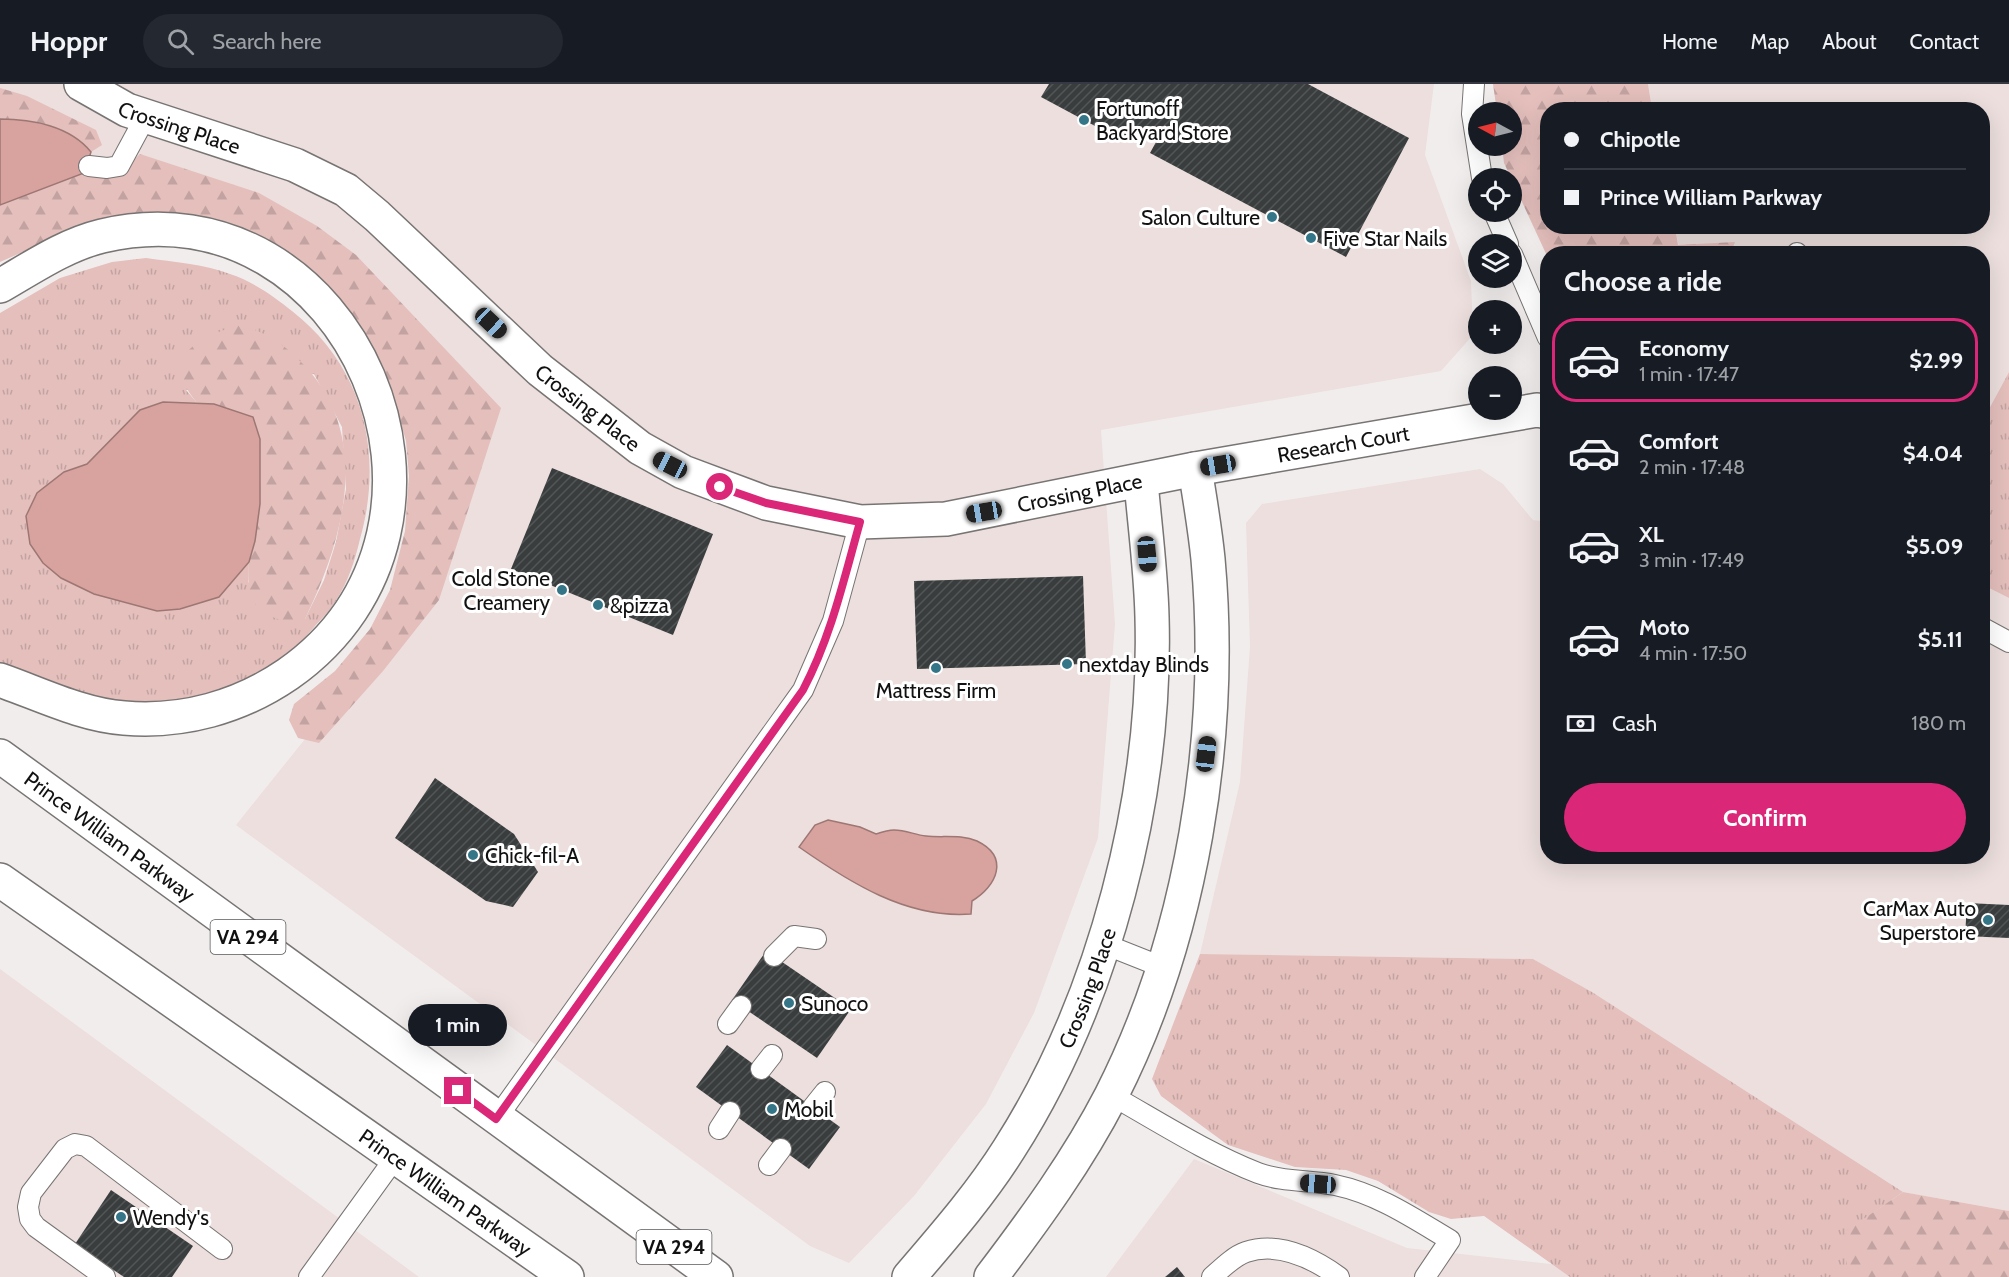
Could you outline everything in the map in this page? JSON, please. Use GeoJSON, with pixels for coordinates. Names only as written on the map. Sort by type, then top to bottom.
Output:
{"type":"FeatureCollection","features":[{"type":"Feature","properties":{"kind":"main road","name":"Crossing Place"},"geometry":{"type":"LineString","coordinates":[[81,84],[127,110],[295,165],[346,190],[378,216],[540,370],[657,459],[748,497],[860,522],[945,519],[1141,482],[1152,617],[1148,725],[1130,847],[1104,944],[1066,1040],[1011,1146],[950,1229],[909,1277]]}},
{"type":"Feature","properties":{"kind":"main road"},"geometry":{"type":"LineString","coordinates":[[0,286],[62,250],[102,237],[144,230],[186,232],[228,242],[267,260],[302,285],[333,317],[358,354],[373,386],[384,420],[391,473],[388,517],[378,560],[358,600],[332,636],[306,660],[270,686],[230,705],[178,719],[123,718],[81,709],[0,680]]}},
{"type":"Feature","properties":{"kind":"main road","name":"Research Court"},"geometry":{"type":"LineString","coordinates":[[1141,482],[1195,469],[1540,411]]}},
{"type":"Feature","properties":{"kind":"main road"},"geometry":{"type":"LineString","coordinates":[[992,1277],[1058,1185],[1111,1095],[1140,1029],[1162,967],[1190,867],[1211,712],[1208,560],[1195,469]]}},
{"type":"Feature","properties":{"kind":"main road","name":"Prince William Parkway"},"geometry":{"type":"LineString","coordinates":[[0,756],[716,1277]]}},
{"type":"Feature","properties":{"kind":"main road","name":"Prince William Parkway"},"geometry":{"type":"LineString","coordinates":[[0,880],[567,1277]]}},
{"type":"Feature","properties":{"kind":"lane"},"geometry":{"type":"LineString","coordinates":[[1474,84],[1472,114],[1480,168]]}},
{"type":"Feature","properties":{"kind":"lane"},"geometry":{"type":"LineString","coordinates":[[88,166],[107,168],[119,166],[146,116]]}},
{"type":"Feature","properties":{"kind":"lane"},"geometry":{"type":"LineString","coordinates":[[1522,278],[1540,320]]}},
{"type":"Feature","properties":{"kind":"lane"},"geometry":{"type":"LineString","coordinates":[[496,1119],[803,690],[833,621],[860,522]]}},
{"type":"Feature","properties":{"kind":"lane"},"geometry":{"type":"LineString","coordinates":[[1990,632],[2009,642]]}},
{"type":"Feature","properties":{"kind":"lane"},"geometry":{"type":"LineString","coordinates":[[774,956],[794,936],[816,939]]}},
{"type":"Feature","properties":{"kind":"lane"},"geometry":{"type":"LineString","coordinates":[[1104,944],[1162,967]]}},
{"type":"Feature","properties":{"kind":"lane"},"geometry":{"type":"LineString","coordinates":[[728,1024],[741,1006]]}},
{"type":"Feature","properties":{"kind":"lane"},"geometry":{"type":"LineString","coordinates":[[1111,1095],[1206,1148],[1259,1173],[1332,1185],[1386,1202],[1450,1240],[1425,1277]]}},
{"type":"Feature","properties":{"kind":"lane"},"geometry":{"type":"LineString","coordinates":[[719,1129],[730,1112]]}},
{"type":"Feature","properties":{"kind":"lane"},"geometry":{"type":"LineString","coordinates":[[105,1277],[48,1236],[30,1219],[28,1207],[31,1193],[65,1149],[75,1144],[86,1146],[222,1248]]}},
{"type":"Feature","properties":{"kind":"lane"},"geometry":{"type":"LineString","coordinates":[[769,1165],[781,1149]]}},
{"type":"Feature","properties":{"kind":"lane"},"geometry":{"type":"LineString","coordinates":[[309,1277],[395,1158]]}},
{"type":"Feature","properties":{"kind":"lane"},"geometry":{"type":"LineString","coordinates":[[1212,1277],[1247,1251],[1269,1250],[1293,1252],[1319,1263],[1339,1277]]}},
{"type":"Feature","properties":{"kind":"shaded area"},"geometry":{"type":"Polygon","coordinates":[[[0,84],[1434,84],[1425,155],[1468,273],[1468,288],[1471,288],[1472,300],[1468,300],[1468,341],[1441,371],[1101,430],[1115,624],[1098,838],[1034,1013],[986,1104],[914,1196],[849,1263],[810,1246],[236,825],[362,668],[421,563],[395,314],[151,195],[0,243],[0,84]]]}},
{"type":"Feature","properties":{"kind":"shaded area"},"geometry":{"type":"Polygon","coordinates":[[[1648,84],[2009,84],[2009,372],[1990,407],[1990,246],[1679,246],[1676,234],[1990,234],[1990,102],[1651,102],[1648,84]]]}},
{"type":"Feature","properties":{"kind":"shaded area"},"geometry":{"type":"Polygon","coordinates":[[[0,119],[25,120],[50,126],[72,136],[91,152],[84,173],[0,205],[0,119]]]}},
{"type":"Feature","properties":{"kind":"shaded area"},"geometry":{"type":"Polygon","coordinates":[[[163,402],[214,404],[253,417],[260,439],[260,504],[255,541],[249,562],[219,597],[180,609],[157,611],[94,594],[61,578],[43,563],[30,544],[26,516],[37,493],[64,472],[87,464],[140,410],[163,402]]]}},
{"type":"Feature","properties":{"kind":"shaded area"},"geometry":{"type":"Polygon","coordinates":[[[1480,469],[1503,484],[1533,520],[1540,521],[1540,864],[1990,864],[1990,588],[2009,598],[2009,1211],[1903,1192],[1592,992],[1533,959],[1200,954],[1240,782],[1250,647],[1246,523],[1262,504],[1480,469]]]}},
{"type":"Feature","properties":{"kind":"shaded area"},"geometry":{"type":"Polygon","coordinates":[[[828,820],[860,827],[876,834],[898,830],[926,836],[958,837],[977,841],[994,855],[997,863],[993,880],[981,895],[972,901],[971,914],[924,911],[880,896],[838,873],[799,847],[815,825],[828,820]]]}},
{"type":"Feature","properties":{"kind":"shaded area"},"geometry":{"type":"Polygon","coordinates":[[[0,969],[419,1277],[0,1277],[0,969]]]}},
{"type":"Feature","properties":{"kind":"shaded area"},"geometry":{"type":"Polygon","coordinates":[[[1194,1159],[1407,1248],[1604,1270],[1614,1277],[1106,1277],[1194,1159]]]}},
{"type":"Feature","properties":{"kind":"green space"},"geometry":{"type":"Polygon","coordinates":[[[1493,84],[1648,84],[1651,102],[1540,102],[1540,234],[1676,234],[1678,245],[1735,242],[1734,246],[1542,246],[1522,202],[1522,168],[1506,168],[1503,156],[1522,156],[1522,102],[1496,102],[1493,84]]]}},
{"type":"Feature","properties":{"kind":"green space"},"geometry":{"type":"Polygon","coordinates":[[[0,88],[27,96],[96,130],[102,145],[91,152],[72,136],[50,126],[25,120],[0,119],[0,88]]]}},
{"type":"Feature","properties":{"kind":"green space"},"geometry":{"type":"Polygon","coordinates":[[[140,154],[259,193],[317,226],[356,255],[501,408],[439,600],[383,671],[319,743],[298,738],[289,720],[294,704],[335,671],[370,629],[390,590],[405,531],[409,476],[406,441],[389,382],[364,332],[339,300],[168,217],[126,218],[57,237],[0,262],[0,205],[84,173],[118,174],[140,154]]]}},
{"type":"Feature","properties":{"kind":"green space"},"geometry":{"type":"Polygon","coordinates":[[[146,258],[209,268],[247,281],[278,300],[317,333],[336,358],[351,385],[362,414],[368,444],[370,475],[367,507],[360,539],[347,579],[331,608],[282,661],[269,670],[242,684],[183,701],[153,704],[113,702],[56,686],[0,665],[0,313],[60,278],[112,262],[146,258]],[[314,374],[186,390],[198,404],[163,402],[87,464],[64,472],[94,594],[157,611],[219,597],[249,562],[248,582],[305,619],[324,580],[336,542],[346,489],[342,427],[314,374]]]}},
{"type":"Feature","properties":{"kind":"green space"},"geometry":{"type":"Polygon","coordinates":[[[236,325],[270,337],[299,360],[322,388],[337,419],[344,452],[345,485],[340,520],[331,554],[305,619],[287,621],[270,616],[258,607],[251,595],[248,581],[259,504],[260,439],[214,404],[198,404],[186,388],[181,374],[181,362],[186,353],[207,338],[236,325]]]}},
{"type":"Feature","properties":{"kind":"green space"},"geometry":{"type":"Polygon","coordinates":[[[2009,372],[2009,598],[1990,588],[1990,407],[2009,372]]]}},
{"type":"Feature","properties":{"kind":"green space"},"geometry":{"type":"Polygon","coordinates":[[[1200,954],[1533,959],[1592,992],[1903,1192],[1847,1231],[1847,1277],[1570,1277],[1484,1216],[1451,1219],[1429,1212],[1378,1181],[1346,1170],[1295,1167],[1228,1145],[1161,1096],[1152,1079],[1200,954]]]}},
{"type":"Feature","properties":{"kind":"green space"},"geometry":{"type":"Polygon","coordinates":[[[1903,1192],[2009,1211],[2009,1277],[1847,1277],[1846,1231],[1903,1192]]]}},
{"type":"Feature","properties":{"kind":"building"},"geometry":{"type":"Polygon","coordinates":[[[1049,84],[1308,84],[1409,138],[1346,257],[1150,153],[1156,142],[1130,127],[1123,141],[1041,97],[1049,84]]]}},
{"type":"Feature","properties":{"kind":"building"},"geometry":{"type":"Polygon","coordinates":[[[552,468],[713,534],[673,635],[511,569],[552,468]]]}},
{"type":"Feature","properties":{"kind":"building"},"geometry":{"type":"Polygon","coordinates":[[[1083,576],[1086,664],[917,669],[914,581],[1083,576]]]}},
{"type":"Feature","properties":{"kind":"building","name":"Chick-fil-A"},"geometry":{"type":"Polygon","coordinates":[[[435,778],[514,834],[538,872],[513,907],[486,901],[395,838],[435,778]]]}},
{"type":"Feature","properties":{"kind":"building","name":"CarMax Auto Superstore"},"geometry":{"type":"Polygon","coordinates":[[[1967,903],[2009,905],[2009,938],[1965,936],[1967,903]]]}},
{"type":"Feature","properties":{"kind":"building","name":"Sunoco"},"geometry":{"type":"Polygon","coordinates":[[[766,951],[851,1009],[817,1058],[732,1000],[766,951]]]}},
{"type":"Feature","properties":{"kind":"building"},"geometry":{"type":"Polygon","coordinates":[[[727,1045],[840,1127],[809,1169],[696,1087],[727,1045]]]}},
{"type":"Feature","properties":{"kind":"building","name":"Wendy's"},"geometry":{"type":"Polygon","coordinates":[[[111,1190],[193,1246],[172,1277],[124,1277],[75,1244],[111,1190]]]}},
{"type":"Feature","properties":{"kind":"building"},"geometry":{"type":"Polygon","coordinates":[[[1177,1267],[1185,1277],[1165,1277],[1177,1267]]]}},
{"type":"Feature","properties":{"kind":"place","name":"Fortunoff Backyard Store"},"geometry":{"type":"Point","coordinates":[1084,120]}},
{"type":"Feature","properties":{"kind":"place","name":"Salon Culture"},"geometry":{"type":"Point","coordinates":[1272,217]}},
{"type":"Feature","properties":{"kind":"place","name":"Five Star Nails"},"geometry":{"type":"Point","coordinates":[1311,238]}},
{"type":"Feature","properties":{"kind":"place","name":"Cold Stone Creamery"},"geometry":{"type":"Point","coordinates":[562,590]}},
{"type":"Feature","properties":{"kind":"place","name":"&pizza"},"geometry":{"type":"Point","coordinates":[598,605]}},
{"type":"Feature","properties":{"kind":"place","name":"nextday Blinds"},"geometry":{"type":"Point","coordinates":[1067,664]}},
{"type":"Feature","properties":{"kind":"place","name":"Mattress Firm"},"geometry":{"type":"Point","coordinates":[936,668]}},
{"type":"Feature","properties":{"kind":"place","name":"Chick-fil-A"},"geometry":{"type":"Point","coordinates":[473,855]}},
{"type":"Feature","properties":{"kind":"place","name":"CarMax Auto Superstore"},"geometry":{"type":"Point","coordinates":[1988,920]}},
{"type":"Feature","properties":{"kind":"place","name":"Sunoco"},"geometry":{"type":"Point","coordinates":[789,1003]}},
{"type":"Feature","properties":{"kind":"place","name":"Mobil"},"geometry":{"type":"Point","coordinates":[772,1109]}},
{"type":"Feature","properties":{"kind":"place","name":"Wendy's"},"geometry":{"type":"Point","coordinates":[121,1217]}},
{"type":"Feature","properties":{"kind":"route"},"geometry":{"type":"LineString","coordinates":[[458,1091],[496,1119],[803,690],[813,672],[833,621],[860,522],[766,503],[720,487]]}}]}
